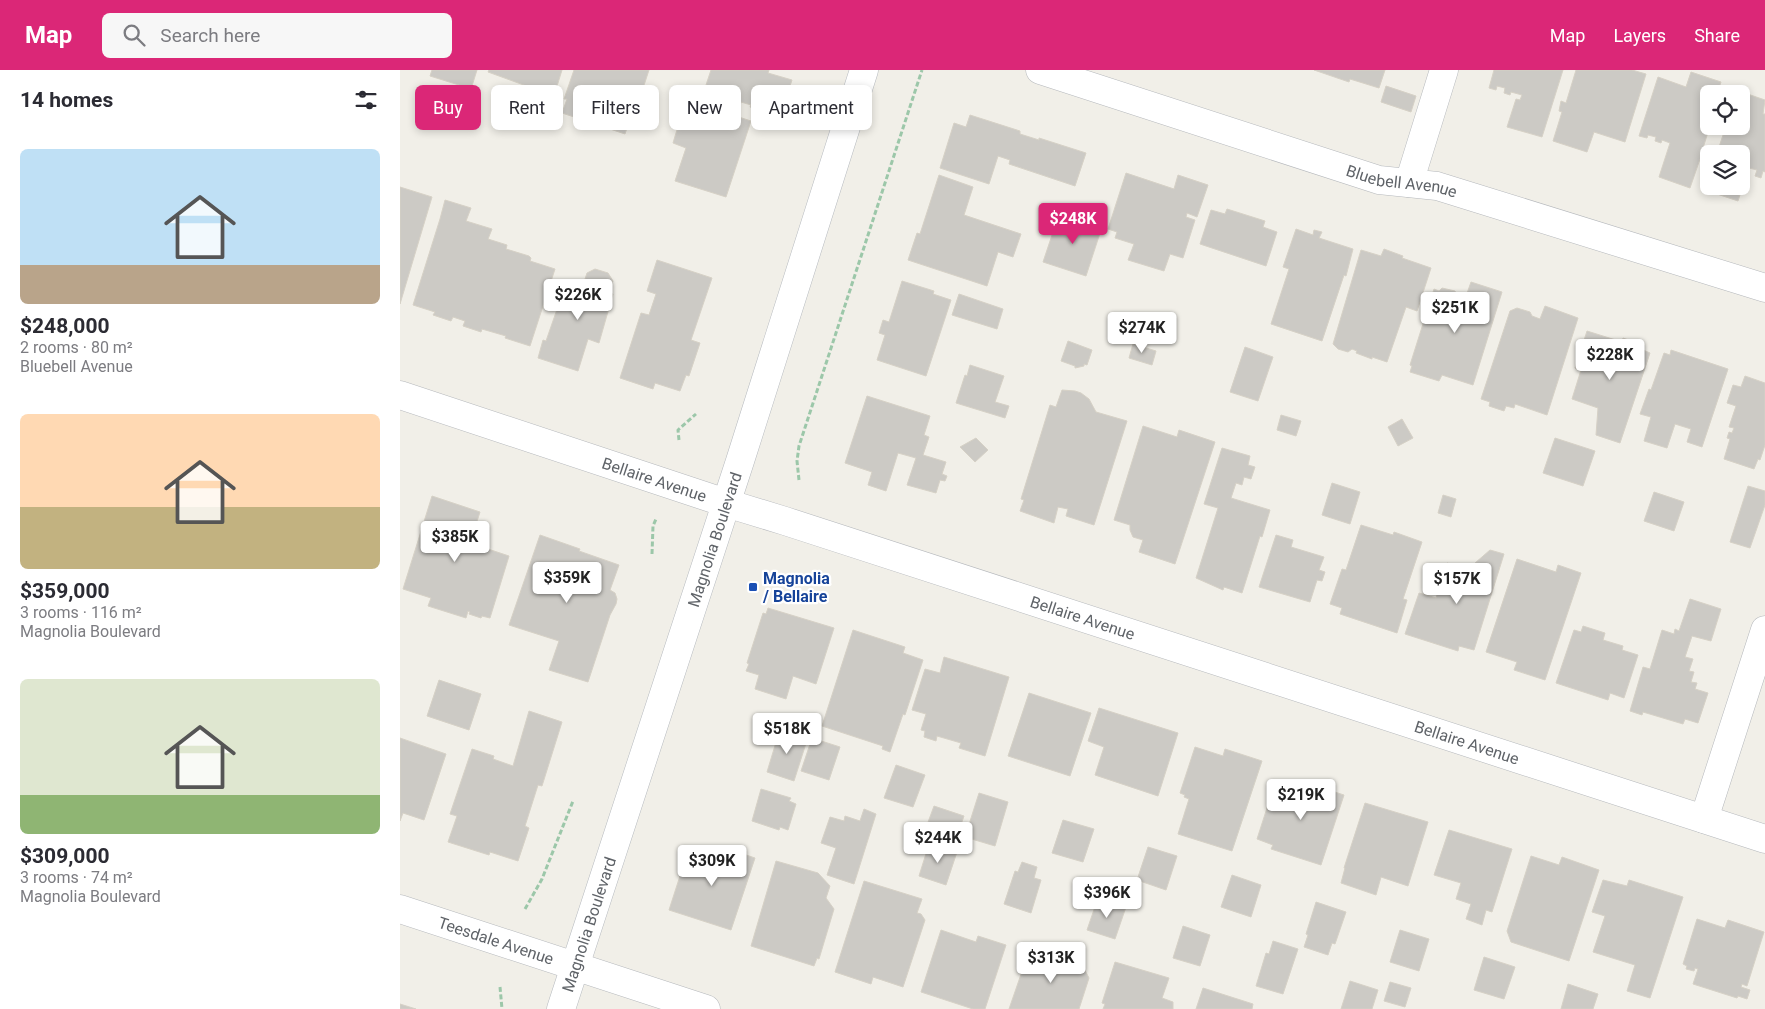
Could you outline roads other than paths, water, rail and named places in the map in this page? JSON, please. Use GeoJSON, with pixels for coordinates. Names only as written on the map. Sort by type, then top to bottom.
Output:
{"type":"FeatureCollection","features":[{"type":"Feature","properties":{"kind":"street","name":"Magnolia Boulevard"},"geometry":{"type":"LineString","coordinates":[[561,1009],[726,503],[864,70]]}},
{"type":"Feature","properties":{"kind":"street","name":"Bluebell Avenue"},"geometry":{"type":"LineString","coordinates":[[1040,70],[1379,180],[1437,186],[1765,288]]}},
{"type":"Feature","properties":{"kind":"street"},"geometry":{"type":"LineString","coordinates":[[1410,183],[1444,70]]}},
{"type":"Feature","properties":{"kind":"street","name":"Bellaire Avenue"},"geometry":{"type":"LineString","coordinates":[[400,396],[1765,839]]}},
{"type":"Feature","properties":{"kind":"street"},"geometry":{"type":"LineString","coordinates":[[1704,819],[1765,630]]}},
{"type":"Feature","properties":{"kind":"street","name":"Teesdale Avenue"},"geometry":{"type":"LineString","coordinates":[[400,909],[706,1009]]}},
{"type":"Feature","properties":{"kind":"place","name":"Magnolia / Bellaire"},"geometry":{"type":"Point","coordinates":[753,587]}}]}
